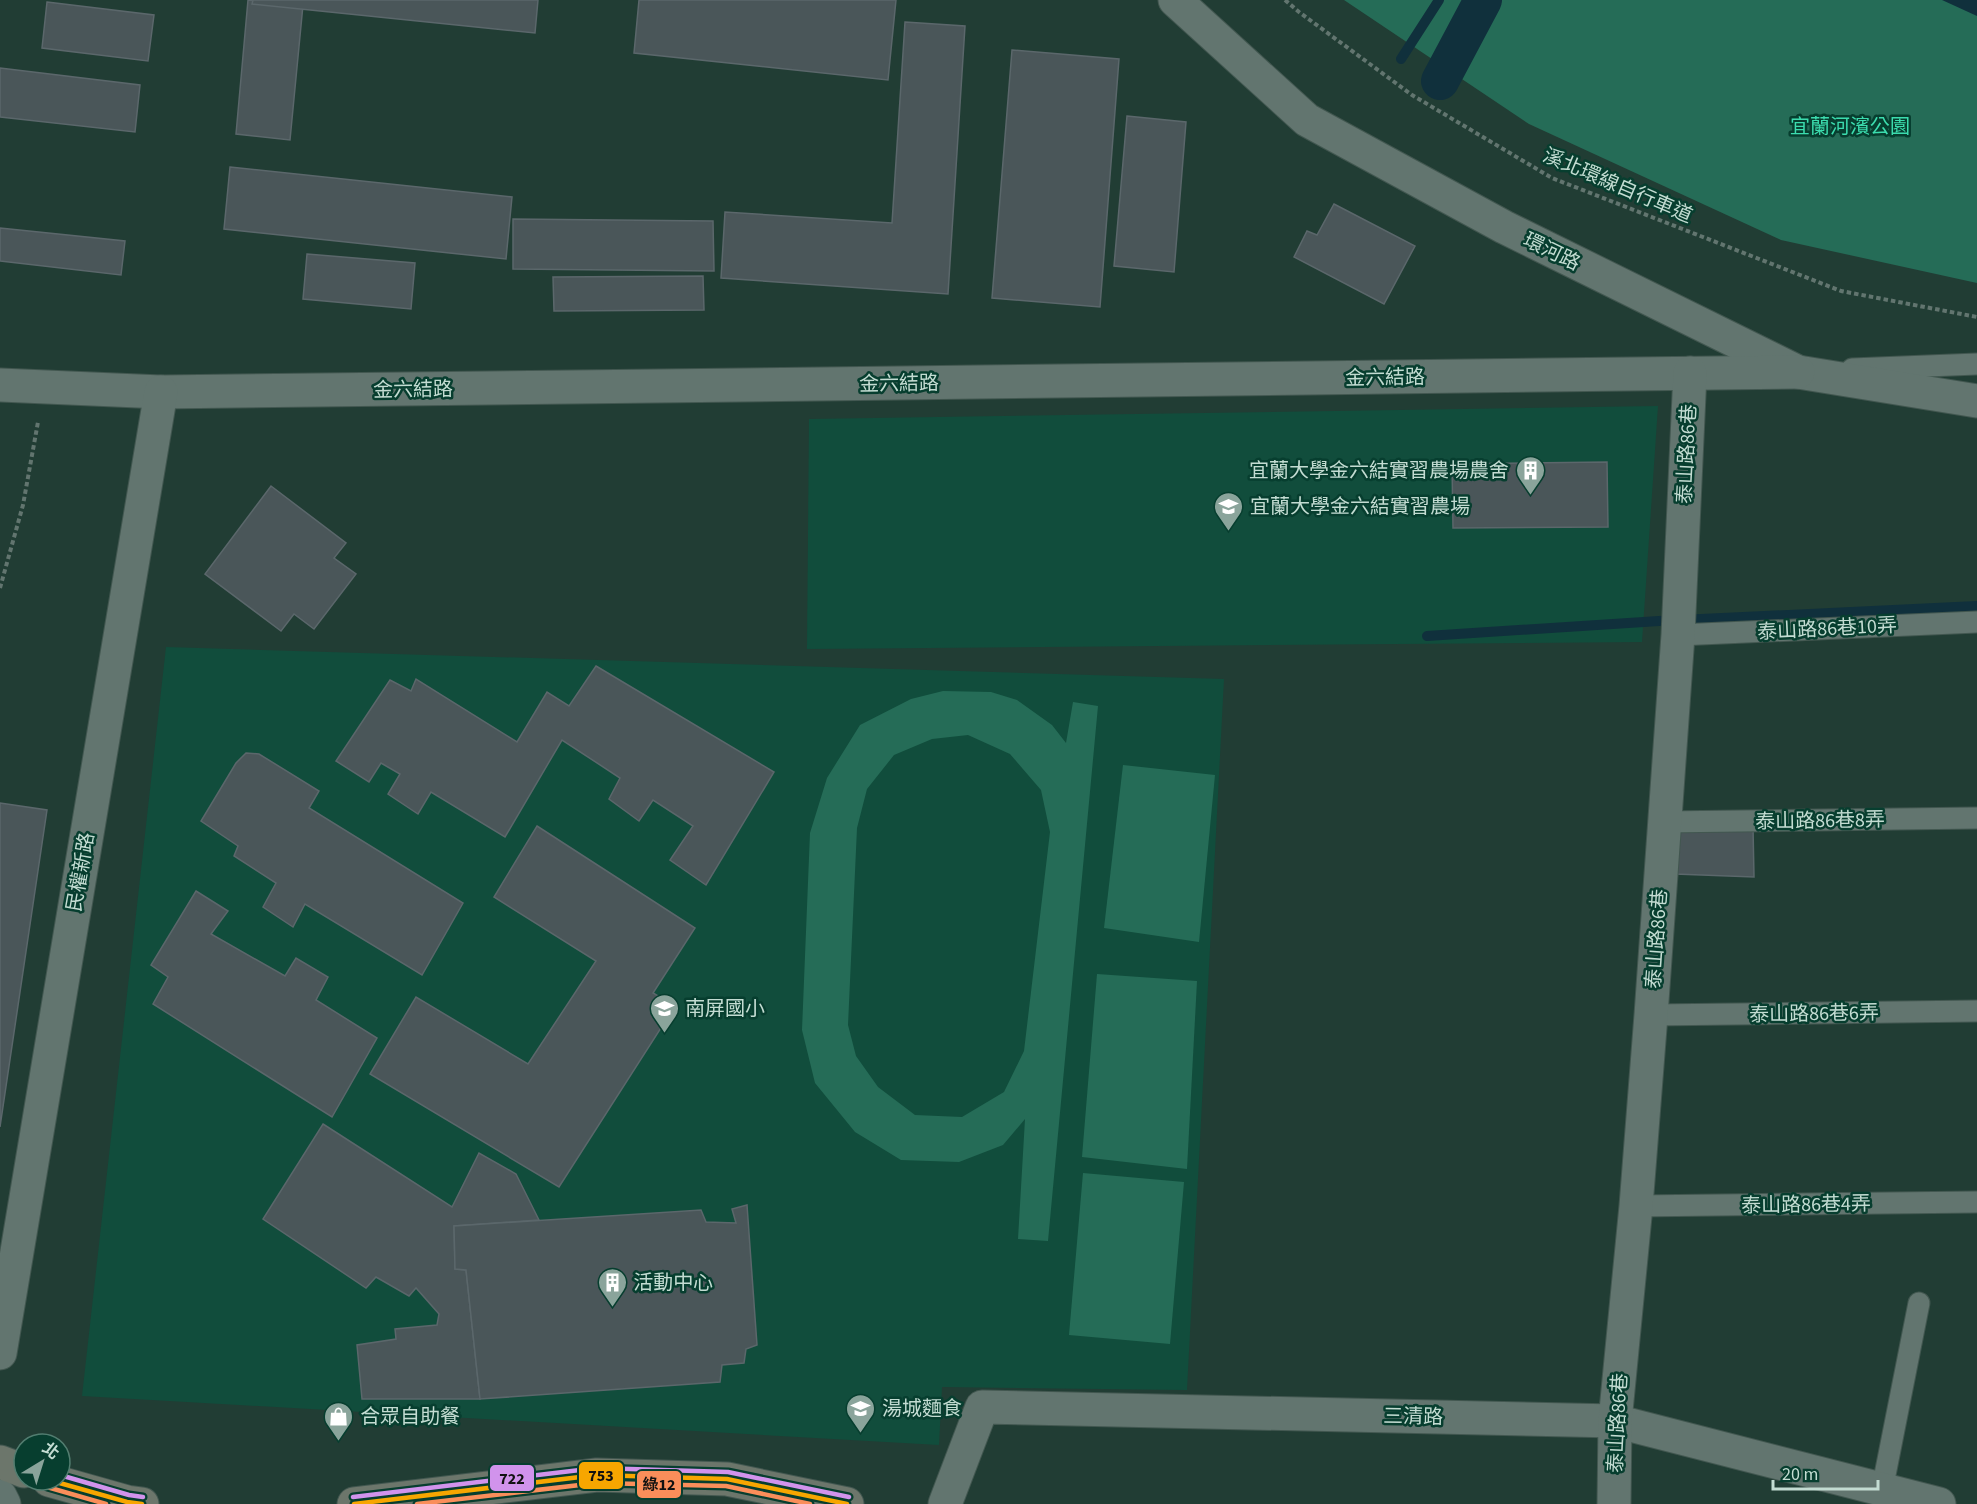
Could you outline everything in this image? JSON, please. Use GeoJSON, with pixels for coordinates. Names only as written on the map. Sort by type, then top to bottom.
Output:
{"type":"FeatureCollection","features":[{"type":"Feature","properties":{"kind":"main road"},"geometry":{"type":"LineString","coordinates":[[354,1504],[421,1500],[597,1475],[727,1479],[847,1504]]}},
{"type":"Feature","properties":{"kind":"main road"},"geometry":{"type":"LineString","coordinates":[[72,1486],[142,1504]]}},
{"type":"Feature","properties":{"kind":"street","name":"環河路"},"geometry":{"type":"LineString","coordinates":[[1175,0],[1307,120],[1504,227],[1798,372],[1977,401]]}},
{"type":"Feature","properties":{"kind":"street","name":"金六結路"},"geometry":{"type":"LineString","coordinates":[[0,385],[161,392],[1798,372]]}},
{"type":"Feature","properties":{"kind":"street","name":"泰山路86巷"},"geometry":{"type":"LineString","coordinates":[[1614,1504],[1615,1420],[1636,1206],[1678,635],[1690,373]]}},
{"type":"Feature","properties":{"kind":"street","name":"民權新路"},"geometry":{"type":"LineString","coordinates":[[0,1353],[161,392]]}},
{"type":"Feature","properties":{"kind":"street","name":"三清路"},"geometry":{"type":"LineString","coordinates":[[945,1504],[982,1407],[1615,1420],[1939,1504]]}},
{"type":"Feature","properties":{"kind":"street"},"geometry":{"type":"LineString","coordinates":[[0,1496],[4,1504]]}},
{"type":"Feature","properties":{"kind":"lane"},"geometry":{"type":"LineString","coordinates":[[1798,372],[1977,364]]}},
{"type":"Feature","properties":{"kind":"lane","name":"泰山路86巷10弄"},"geometry":{"type":"LineString","coordinates":[[1678,635],[1977,622]]}},
{"type":"Feature","properties":{"kind":"lane","name":"泰山路86巷8弄"},"geometry":{"type":"LineString","coordinates":[[1664,822],[1977,818]]}},
{"type":"Feature","properties":{"kind":"lane","name":"泰山路86巷6弄"},"geometry":{"type":"LineString","coordinates":[[1651,1015],[1977,1011]]}},
{"type":"Feature","properties":{"kind":"lane","name":"泰山路86巷4弄"},"geometry":{"type":"LineString","coordinates":[[1636,1206],[1977,1202]]}},
{"type":"Feature","properties":{"kind":"lane"},"geometry":{"type":"LineString","coordinates":[[1882,1490],[1919,1303]]}},
{"type":"Feature","properties":{"kind":"path","name":"溪北環線自行車道"},"geometry":{"type":"LineString","coordinates":[[1286,0],[1412,95],[1552,178],[1842,291],[1977,317]]}},
{"type":"Feature","properties":{"kind":"path"},"geometry":{"type":"LineString","coordinates":[[0,588],[23,505],[44,386]]}},
{"type":"Feature","properties":{"kind":"shaded area","name":"宜蘭大學金六結實習農場"},"geometry":{"type":"Polygon","coordinates":[[[1658,406],[1642,642],[807,649],[809,419],[1658,406]]]}},
{"type":"Feature","properties":{"kind":"shaded area","name":"南屏國小"},"geometry":{"type":"Polygon","coordinates":[[[166,647],[1224,679],[1187,1390],[942,1387],[939,1445],[82,1396],[166,647]]]}},
{"type":"Feature","properties":{"kind":"green space","name":"宜蘭河濱公園"},"geometry":{"type":"Polygon","coordinates":[[[1344,0],[1977,0],[1977,283],[1781,240],[1529,124],[1344,0]]]}},
{"type":"Feature","properties":{"kind":"green space"},"geometry":{"type":"Polygon","coordinates":[[[943,691],[991,692],[1017,700],[1052,725],[1066,743],[1073,702],[1098,706],[1048,1241],[1018,1239],[1025,1119],[1003,1145],[959,1162],[901,1160],[855,1132],[815,1083],[802,1030],[810,833],[827,778],[860,725],[911,699],[943,691]],[[968,735],[932,739],[894,755],[867,789],[857,828],[848,1025],[856,1056],[878,1087],[915,1115],[962,1117],[1004,1092],[1024,1051],[1050,832],[1041,790],[1010,754],[968,735]]]}},
{"type":"Feature","properties":{"kind":"green space"},"geometry":{"type":"Polygon","coordinates":[[[1123,765],[1215,775],[1199,942],[1104,928],[1123,765]]]}},
{"type":"Feature","properties":{"kind":"green space"},"geometry":{"type":"Polygon","coordinates":[[[1097,974],[1197,981],[1187,1169],[1082,1157],[1097,974]]]}},
{"type":"Feature","properties":{"kind":"green space"},"geometry":{"type":"Polygon","coordinates":[[[1083,1173],[1184,1182],[1170,1344],[1069,1335],[1083,1173]]]}},
{"type":"Feature","properties":{"kind":"water"},"geometry":{"type":"Polygon","coordinates":[[[1942,0],[1977,0],[1977,16],[1942,0]]]}},
{"type":"Feature","properties":{"kind":"building"},"geometry":{"type":"Polygon","coordinates":[[[248,0],[303,5],[290,140],[236,134],[248,0]]]}},
{"type":"Feature","properties":{"kind":"building"},"geometry":{"type":"Polygon","coordinates":[[[253,0],[538,0],[535,33],[252,4],[253,0]]]}},
{"type":"Feature","properties":{"kind":"building"},"geometry":{"type":"Polygon","coordinates":[[[639,0],[896,0],[888,80],[634,53],[639,0]]]}},
{"type":"Feature","properties":{"kind":"building"},"geometry":{"type":"Polygon","coordinates":[[[47,2],[154,15],[148,61],[42,48],[47,2]]]}},
{"type":"Feature","properties":{"kind":"building"},"geometry":{"type":"Polygon","coordinates":[[[905,22],[965,26],[948,294],[721,278],[725,212],[892,223],[905,22]]]}},
{"type":"Feature","properties":{"kind":"building"},"geometry":{"type":"Polygon","coordinates":[[[1012,50],[1119,59],[1100,307],[992,298],[1012,50]]]}},
{"type":"Feature","properties":{"kind":"building"},"geometry":{"type":"Polygon","coordinates":[[[0,68],[140,85],[135,132],[0,117],[0,68]]]}},
{"type":"Feature","properties":{"kind":"building"},"geometry":{"type":"Polygon","coordinates":[[[1127,116],[1186,122],[1174,272],[1114,266],[1127,116]]]}},
{"type":"Feature","properties":{"kind":"building"},"geometry":{"type":"Polygon","coordinates":[[[230,167],[512,197],[506,259],[224,229],[230,167]]]}},
{"type":"Feature","properties":{"kind":"building"},"geometry":{"type":"Polygon","coordinates":[[[1334,204],[1415,246],[1384,304],[1294,257],[1307,231],[1317,235],[1334,204]]]}},
{"type":"Feature","properties":{"kind":"building"},"geometry":{"type":"Polygon","coordinates":[[[513,219],[713,221],[714,271],[513,269],[513,219]]]}},
{"type":"Feature","properties":{"kind":"building"},"geometry":{"type":"Polygon","coordinates":[[[0,228],[125,241],[121,275],[0,261],[0,228]]]}},
{"type":"Feature","properties":{"kind":"building"},"geometry":{"type":"Polygon","coordinates":[[[307,254],[415,263],[411,309],[303,299],[307,254]]]}},
{"type":"Feature","properties":{"kind":"building"},"geometry":{"type":"Polygon","coordinates":[[[703,276],[704,310],[554,311],[553,277],[703,276]]]}},
{"type":"Feature","properties":{"kind":"building","name":"宜蘭大學金六結實習農場農舍"},"geometry":{"type":"Polygon","coordinates":[[[1607,462],[1608,527],[1453,528],[1452,464],[1607,462]]]}},
{"type":"Feature","properties":{"kind":"building"},"geometry":{"type":"Polygon","coordinates":[[[271,486],[346,543],[334,558],[356,574],[314,629],[294,614],[281,631],[205,574],[271,486]]]}},
{"type":"Feature","properties":{"kind":"building"},"geometry":{"type":"Polygon","coordinates":[[[596,666],[774,772],[706,885],[670,860],[693,826],[653,800],[639,821],[609,799],[620,778],[562,740],[505,837],[431,792],[418,814],[388,794],[400,774],[381,763],[369,782],[336,761],[390,680],[411,691],[416,679],[517,742],[547,692],[569,706],[596,666]]]}},
{"type":"Feature","properties":{"kind":"building"},"geometry":{"type":"Polygon","coordinates":[[[246,753],[259,754],[319,791],[309,808],[463,903],[422,975],[305,904],[293,927],[263,907],[276,883],[234,856],[238,846],[201,821],[236,763],[246,753]]]}},
{"type":"Feature","properties":{"kind":"building"},"geometry":{"type":"Polygon","coordinates":[[[0,803],[47,810],[0,1127],[0,803]]]}},
{"type":"Feature","properties":{"kind":"building"},"geometry":{"type":"Polygon","coordinates":[[[537,826],[695,928],[653,993],[675,1006],[559,1187],[370,1074],[416,997],[528,1064],[596,961],[494,897],[537,826]]]}},
{"type":"Feature","properties":{"kind":"building"},"geometry":{"type":"Polygon","coordinates":[[[1753,827],[1754,877],[1675,874],[1674,831],[1753,827]]]}},
{"type":"Feature","properties":{"kind":"building"},"geometry":{"type":"Polygon","coordinates":[[[196,891],[228,911],[211,934],[285,976],[296,958],[328,977],[316,1000],[377,1038],[332,1117],[153,1004],[168,977],[151,965],[196,891]]]}},
{"type":"Feature","properties":{"kind":"building"},"geometry":{"type":"Polygon","coordinates":[[[323,1124],[452,1207],[479,1153],[516,1174],[539,1220],[454,1226],[455,1269],[466,1270],[480,1399],[362,1399],[357,1345],[396,1339],[395,1329],[437,1325],[439,1314],[416,1288],[409,1296],[376,1277],[366,1288],[263,1219],[323,1124]]]}},
{"type":"Feature","properties":{"kind":"building","name":"活動中心"},"geometry":{"type":"Polygon","coordinates":[[[747,1205],[757,1345],[746,1349],[744,1363],[722,1365],[720,1382],[480,1399],[466,1270],[455,1269],[454,1226],[701,1210],[706,1222],[736,1223],[732,1209],[747,1205]]]}},
{"type":"Feature","properties":{"kind":"waterway"},"geometry":{"type":"LineString","coordinates":[[1401,59],[1439,0]]}},
{"type":"Feature","properties":{"kind":"waterway"},"geometry":{"type":"LineString","coordinates":[[1440,81],[1483,0]]}},
{"type":"Feature","properties":{"kind":"waterway"},"geometry":{"type":"LineString","coordinates":[[1427,636],[1659,621],[1977,606]]}},
{"type":"Feature","properties":{"kind":"transit line","name":"722"},"geometry":{"type":"LineString","coordinates":[[353,1497],[597,1468],[728,1472],[849,1497]]}},
{"type":"Feature","properties":{"kind":"transit line","name":"753"},"geometry":{"type":"LineString","coordinates":[[354,1504],[597,1475],[727,1479],[847,1504]]}},
{"type":"Feature","properties":{"kind":"transit line","name":"722"},"geometry":{"type":"LineString","coordinates":[[72,1478],[143,1497]]}},
{"type":"Feature","properties":{"kind":"transit line","name":"綠12"},"geometry":{"type":"LineString","coordinates":[[417,1504],[597,1483],[726,1486],[810,1504]]}},
{"type":"Feature","properties":{"kind":"transit line","name":"753"},"geometry":{"type":"LineString","coordinates":[[72,1486],[142,1504]]}},
{"type":"Feature","properties":{"kind":"transit line","name":"綠12"},"geometry":{"type":"LineString","coordinates":[[64,1492],[106,1504]]}},
{"type":"Feature","properties":{"kind":"place","name":"宜蘭大學金六結實習農場農舍"},"geometry":{"type":"Point","coordinates":[1530,496]}},
{"type":"Feature","properties":{"kind":"place","name":"宜蘭大學金六結實習農場"},"geometry":{"type":"Point","coordinates":[1229,532]}},
{"type":"Feature","properties":{"kind":"place","name":"南屏國小"},"geometry":{"type":"Point","coordinates":[664,1034]}},
{"type":"Feature","properties":{"kind":"place","name":"活動中心"},"geometry":{"type":"Point","coordinates":[612,1308]}},
{"type":"Feature","properties":{"kind":"place","name":"湯城麵食"},"geometry":{"type":"Point","coordinates":[861,1434]}},
{"type":"Feature","properties":{"kind":"place","name":"合眾自助餐"},"geometry":{"type":"Point","coordinates":[339,1442]}}]}
